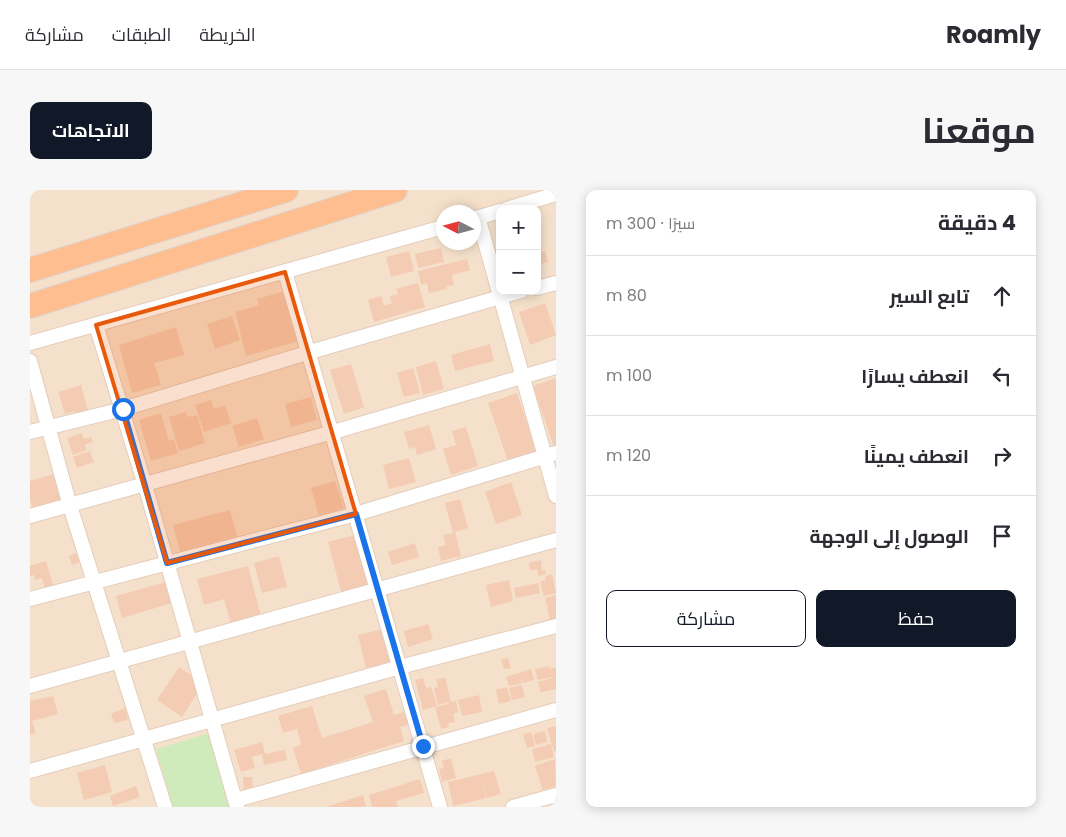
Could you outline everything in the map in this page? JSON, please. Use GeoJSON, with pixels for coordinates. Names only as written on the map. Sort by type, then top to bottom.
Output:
{"type":"FeatureCollection","features":[{"type":"Feature","properties":{"kind":"highway"},"geometry":{"type":"LineString","coordinates":[[30,270],[286,190]]}},
{"type":"Feature","properties":{"kind":"highway"},"geometry":{"type":"LineString","coordinates":[[30,306],[394,190]]}},
{"type":"Feature","properties":{"kind":"highway"},"geometry":{"type":"LineString","coordinates":[[168,227],[178,259]]}},
{"type":"Feature","properties":{"kind":"street"},"geometry":{"type":"LineString","coordinates":[[519,205],[556,194]]}},
{"type":"Feature","properties":{"kind":"street"},"geometry":{"type":"LineString","coordinates":[[481,217],[496,212]]}},
{"type":"Feature","properties":{"kind":"street"},"geometry":{"type":"LineString","coordinates":[[30,343],[436,229]]}},
{"type":"Feature","properties":{"kind":"street"},"geometry":{"type":"LineString","coordinates":[[481,234],[522,376],[550,455],[556,496]]}},
{"type":"Feature","properties":{"kind":"street"},"geometry":{"type":"LineString","coordinates":[[285,272],[310,352],[440,807]]}},
{"type":"Feature","properties":{"kind":"street"},"geometry":{"type":"LineString","coordinates":[[541,287],[556,283]]}},
{"type":"Feature","properties":{"kind":"street"},"geometry":{"type":"LineString","coordinates":[[30,432],[123,409],[504,295]]}},
{"type":"Feature","properties":{"kind":"street"},"geometry":{"type":"LineString","coordinates":[[96,325],[123,409],[236,804],[423,746],[556,710]]}},
{"type":"Feature","properties":{"kind":"street"},"geometry":{"type":"LineString","coordinates":[[30,361],[70,506],[165,807]]}},
{"type":"Feature","properties":{"kind":"street"},"geometry":{"type":"LineString","coordinates":[[30,516],[333,432],[556,367]]}},
{"type":"Feature","properties":{"kind":"street"},"geometry":{"type":"LineString","coordinates":[[30,599],[356,514],[550,455]]}},
{"type":"Feature","properties":{"kind":"street"},"geometry":{"type":"LineString","coordinates":[[30,686],[556,540]]}},
{"type":"Feature","properties":{"kind":"street"},"geometry":{"type":"LineString","coordinates":[[30,771],[400,667],[556,626]]}},
{"type":"Feature","properties":{"kind":"street"},"geometry":{"type":"LineString","coordinates":[[513,807],[556,796]]}},
{"type":"Feature","properties":{"kind":"highlighted area"},"geometry":{"type":"Polygon","coordinates":[[[285,272],[356,514],[167,563],[96,325],[285,272]]]}},
{"type":"Feature","properties":{"kind":"shaded area"},"geometry":{"type":"Polygon","coordinates":[[[30,190],[556,190],[556,807],[30,807],[30,190]]]}},
{"type":"Feature","properties":{"kind":"green space"},"geometry":{"type":"Polygon","coordinates":[[[209,733],[230,807],[173,807],[156,749],[209,733]]]}},
{"type":"Feature","properties":{"kind":"building"},"geometry":{"type":"Polygon","coordinates":[[[436,249],[441,250],[444,262],[418,268],[415,254],[436,249]]]}},
{"type":"Feature","properties":{"kind":"building"},"geometry":{"type":"Polygon","coordinates":[[[409,251],[414,271],[391,277],[386,257],[409,251]]]}},
{"type":"Feature","properties":{"kind":"building"},"geometry":{"type":"Polygon","coordinates":[[[545,251],[548,262],[541,264],[541,252],[545,251]]]}},
{"type":"Feature","properties":{"kind":"building"},"geometry":{"type":"Polygon","coordinates":[[[467,259],[470,270],[452,275],[454,285],[446,287],[447,289],[429,293],[427,283],[421,285],[418,271],[467,259]]]}},
{"type":"Feature","properties":{"kind":"building"},"geometry":{"type":"Polygon","coordinates":[[[418,283],[425,307],[374,322],[368,300],[381,296],[384,306],[392,303],[390,296],[398,294],[396,289],[418,283]]]}},
{"type":"Feature","properties":{"kind":"building"},"geometry":{"type":"Polygon","coordinates":[[[285,291],[299,341],[246,356],[235,312],[259,305],[257,299],[285,291]]]}},
{"type":"Feature","properties":{"kind":"building"},"geometry":{"type":"Polygon","coordinates":[[[545,303],[556,335],[530,345],[519,312],[545,303]]]}},
{"type":"Feature","properties":{"kind":"building"},"geometry":{"type":"Polygon","coordinates":[[[232,316],[240,340],[215,349],[207,324],[232,316]]]}},
{"type":"Feature","properties":{"kind":"building"},"geometry":{"type":"Polygon","coordinates":[[[176,327],[184,355],[154,363],[161,385],[132,393],[119,345],[176,327]]]}},
{"type":"Feature","properties":{"kind":"building"},"geometry":{"type":"Polygon","coordinates":[[[490,344],[494,361],[455,371],[451,355],[490,344]]]}},
{"type":"Feature","properties":{"kind":"building"},"geometry":{"type":"Polygon","coordinates":[[[436,361],[444,389],[423,395],[416,367],[436,361]]]}},
{"type":"Feature","properties":{"kind":"building"},"geometry":{"type":"Polygon","coordinates":[[[351,364],[364,407],[344,414],[330,370],[351,364]]]}},
{"type":"Feature","properties":{"kind":"building"},"geometry":{"type":"Polygon","coordinates":[[[413,368],[420,393],[404,397],[397,373],[413,368]]]}},
{"type":"Feature","properties":{"kind":"building"},"geometry":{"type":"Polygon","coordinates":[[[556,378],[556,446],[554,447],[533,386],[556,378]]]}},
{"type":"Feature","properties":{"kind":"building"},"geometry":{"type":"Polygon","coordinates":[[[81,385],[88,410],[76,414],[75,411],[65,414],[58,392],[81,385]]]}},
{"type":"Feature","properties":{"kind":"building"},"geometry":{"type":"Polygon","coordinates":[[[517,393],[537,454],[509,464],[488,403],[517,393]]]}},
{"type":"Feature","properties":{"kind":"building"},"geometry":{"type":"Polygon","coordinates":[[[311,397],[317,420],[291,427],[285,404],[311,397]]]}},
{"type":"Feature","properties":{"kind":"building"},"geometry":{"type":"Polygon","coordinates":[[[211,400],[214,409],[225,405],[231,423],[204,432],[195,405],[211,400]]]}},
{"type":"Feature","properties":{"kind":"building"},"geometry":{"type":"Polygon","coordinates":[[[186,412],[188,417],[197,415],[205,443],[179,451],[169,417],[186,412]]]}},
{"type":"Feature","properties":{"kind":"building"},"geometry":{"type":"Polygon","coordinates":[[[161,413],[169,441],[174,439],[178,453],[151,461],[139,420],[161,413]]]}},
{"type":"Feature","properties":{"kind":"building"},"geometry":{"type":"Polygon","coordinates":[[[257,418],[264,439],[239,447],[232,426],[257,418]]]}},
{"type":"Feature","properties":{"kind":"building"},"geometry":{"type":"Polygon","coordinates":[[[429,425],[436,449],[417,455],[415,447],[409,449],[404,432],[429,425]]]}},
{"type":"Feature","properties":{"kind":"building"},"geometry":{"type":"Polygon","coordinates":[[[466,427],[478,466],[451,475],[443,449],[456,445],[452,431],[466,427]]]}},
{"type":"Feature","properties":{"kind":"building"},"geometry":{"type":"Polygon","coordinates":[[[82,433],[84,439],[91,437],[93,442],[85,445],[87,450],[73,455],[67,438],[82,433]]]}},
{"type":"Feature","properties":{"kind":"building"},"geometry":{"type":"Polygon","coordinates":[[[90,451],[94,462],[77,468],[73,457],[90,451]]]}},
{"type":"Feature","properties":{"kind":"building"},"geometry":{"type":"Polygon","coordinates":[[[409,458],[416,482],[389,489],[383,465],[409,458]]]}},
{"type":"Feature","properties":{"kind":"building"},"geometry":{"type":"Polygon","coordinates":[[[54,474],[61,500],[33,508],[30,500],[30,481],[54,474]]]}},
{"type":"Feature","properties":{"kind":"building"},"geometry":{"type":"Polygon","coordinates":[[[335,481],[344,508],[319,516],[311,488],[335,481]]]}},
{"type":"Feature","properties":{"kind":"building"},"geometry":{"type":"Polygon","coordinates":[[[511,482],[522,515],[496,524],[485,492],[511,482]]]}},
{"type":"Feature","properties":{"kind":"building"},"geometry":{"type":"Polygon","coordinates":[[[460,499],[468,528],[455,532],[461,556],[441,561],[438,547],[446,545],[443,535],[453,533],[445,503],[460,499]]]}},
{"type":"Feature","properties":{"kind":"building"},"geometry":{"type":"Polygon","coordinates":[[[230,510],[238,540],[181,555],[173,525],[230,510]]]}},
{"type":"Feature","properties":{"kind":"building"},"geometry":{"type":"Polygon","coordinates":[[[358,534],[373,591],[343,599],[328,542],[358,534]]]}},
{"type":"Feature","properties":{"kind":"building"},"geometry":{"type":"Polygon","coordinates":[[[415,543],[419,557],[392,565],[388,552],[415,543]]]}},
{"type":"Feature","properties":{"kind":"building"},"geometry":{"type":"Polygon","coordinates":[[[76,553],[79,562],[72,565],[69,556],[76,553]]]}},
{"type":"Feature","properties":{"kind":"building"},"geometry":{"type":"Polygon","coordinates":[[[279,556],[287,587],[262,593],[254,563],[279,556]]]}},
{"type":"Feature","properties":{"kind":"building"},"geometry":{"type":"Polygon","coordinates":[[[541,560],[542,571],[545,570],[546,574],[538,576],[537,569],[530,571],[529,563],[541,560]]]}},
{"type":"Feature","properties":{"kind":"building"},"geometry":{"type":"Polygon","coordinates":[[[46,561],[53,585],[45,588],[42,578],[35,580],[34,575],[30,576],[30,566],[46,561]]]}},
{"type":"Feature","properties":{"kind":"building"},"geometry":{"type":"Polygon","coordinates":[[[248,566],[261,616],[231,624],[224,599],[204,605],[197,579],[248,566]]]}},
{"type":"Feature","properties":{"kind":"building"},"geometry":{"type":"Polygon","coordinates":[[[552,574],[556,593],[544,596],[540,582],[546,580],[545,576],[552,574]]]}},
{"type":"Feature","properties":{"kind":"building"},"geometry":{"type":"Polygon","coordinates":[[[509,580],[513,601],[491,607],[486,585],[509,580]]]}},
{"type":"Feature","properties":{"kind":"building"},"geometry":{"type":"Polygon","coordinates":[[[166,582],[172,603],[122,618],[116,596],[166,582]]]}},
{"type":"Feature","properties":{"kind":"building"},"geometry":{"type":"Polygon","coordinates":[[[538,583],[540,593],[516,598],[514,588],[538,583]]]}},
{"type":"Feature","properties":{"kind":"building"},"geometry":{"type":"Polygon","coordinates":[[[556,595],[556,620],[550,621],[547,607],[553,605],[547,606],[545,598],[556,595]]]}},
{"type":"Feature","properties":{"kind":"building"},"geometry":{"type":"Polygon","coordinates":[[[428,624],[433,639],[408,647],[404,631],[428,624]]]}},
{"type":"Feature","properties":{"kind":"building"},"geometry":{"type":"Polygon","coordinates":[[[384,629],[391,662],[366,668],[358,635],[384,629]]]}},
{"type":"Feature","properties":{"kind":"building"},"geometry":{"type":"Polygon","coordinates":[[[508,658],[511,668],[504,669],[501,659],[508,658]]]}},
{"type":"Feature","properties":{"kind":"building"},"geometry":{"type":"Polygon","coordinates":[[[549,666],[549,669],[556,667],[556,689],[541,692],[538,682],[552,677],[538,680],[535,669],[549,666]]]}},
{"type":"Feature","properties":{"kind":"building"},"geometry":{"type":"Polygon","coordinates":[[[179,667],[197,679],[193,685],[199,690],[182,717],[157,700],[179,667]]]}},
{"type":"Feature","properties":{"kind":"building"},"geometry":{"type":"Polygon","coordinates":[[[531,669],[534,680],[523,683],[521,675],[522,683],[509,686],[506,677],[531,669]]]}},
{"type":"Feature","properties":{"kind":"building"},"geometry":{"type":"Polygon","coordinates":[[[445,677],[451,702],[456,701],[458,712],[453,714],[455,722],[448,723],[449,727],[441,729],[435,707],[449,704],[448,702],[438,705],[434,688],[438,687],[436,680],[445,677]]]}},
{"type":"Feature","properties":{"kind":"building"},"geometry":{"type":"Polygon","coordinates":[[[423,678],[426,688],[431,687],[437,706],[423,710],[415,680],[423,678]]]}},
{"type":"Feature","properties":{"kind":"building"},"geometry":{"type":"Polygon","coordinates":[[[522,685],[525,697],[512,700],[509,688],[522,685]]]}},
{"type":"Feature","properties":{"kind":"building"},"geometry":{"type":"Polygon","coordinates":[[[507,687],[511,701],[499,704],[496,690],[507,687]]]}},
{"type":"Feature","properties":{"kind":"building"},"geometry":{"type":"Polygon","coordinates":[[[386,689],[394,715],[404,712],[408,725],[400,727],[404,741],[301,774],[293,748],[301,744],[297,729],[283,733],[278,716],[312,706],[322,738],[373,722],[364,696],[386,689]]]}},
{"type":"Feature","properties":{"kind":"building"},"geometry":{"type":"Polygon","coordinates":[[[479,695],[482,712],[462,716],[458,700],[479,695]]]}},
{"type":"Feature","properties":{"kind":"building"},"geometry":{"type":"Polygon","coordinates":[[[53,696],[58,714],[32,721],[36,733],[30,735],[30,701],[53,696]]]}},
{"type":"Feature","properties":{"kind":"building"},"geometry":{"type":"Polygon","coordinates":[[[125,708],[128,720],[114,723],[111,714],[125,708]]]}},
{"type":"Feature","properties":{"kind":"building"},"geometry":{"type":"Polygon","coordinates":[[[556,726],[556,751],[554,751],[547,728],[556,726]]]}},
{"type":"Feature","properties":{"kind":"building"},"geometry":{"type":"Polygon","coordinates":[[[545,731],[547,742],[536,745],[533,734],[545,731]]]}},
{"type":"Feature","properties":{"kind":"building"},"geometry":{"type":"Polygon","coordinates":[[[531,732],[535,746],[527,748],[523,734],[531,732]]]}},
{"type":"Feature","properties":{"kind":"building"},"geometry":{"type":"Polygon","coordinates":[[[262,742],[265,754],[285,750],[287,760],[264,765],[262,754],[252,757],[255,768],[241,772],[234,750],[262,742]]]}},
{"type":"Feature","properties":{"kind":"building"},"geometry":{"type":"Polygon","coordinates":[[[551,744],[554,757],[535,762],[532,749],[551,744]]]}},
{"type":"Feature","properties":{"kind":"building"},"geometry":{"type":"Polygon","coordinates":[[[451,758],[456,778],[442,782],[439,769],[444,768],[442,761],[451,758]]]}},
{"type":"Feature","properties":{"kind":"building"},"geometry":{"type":"Polygon","coordinates":[[[555,759],[556,786],[543,790],[535,766],[555,759]]]}},
{"type":"Feature","properties":{"kind":"building"},"geometry":{"type":"Polygon","coordinates":[[[105,765],[112,792],[84,800],[77,773],[105,765]]]}},
{"type":"Feature","properties":{"kind":"building"},"geometry":{"type":"Polygon","coordinates":[[[494,771],[501,794],[487,798],[483,785],[486,798],[453,806],[448,782],[494,771]]]}},
{"type":"Feature","properties":{"kind":"building"},"geometry":{"type":"Polygon","coordinates":[[[243,777],[252,777],[253,790],[244,791],[243,777]]]}},
{"type":"Feature","properties":{"kind":"building"},"geometry":{"type":"Polygon","coordinates":[[[420,779],[424,793],[396,801],[398,807],[372,807],[369,795],[420,779]]]}},
{"type":"Feature","properties":{"kind":"building"},"geometry":{"type":"Polygon","coordinates":[[[136,786],[140,797],[113,806],[110,796],[136,786]]]}},
{"type":"Feature","properties":{"kind":"building"},"geometry":{"type":"Polygon","coordinates":[[[363,795],[366,807],[326,807],[363,795]]]}},
{"type":"Feature","properties":{"kind":"route"},"geometry":{"type":"LineString","coordinates":[[123,409],[167,563],[356,514],[423,746]]}}]}
